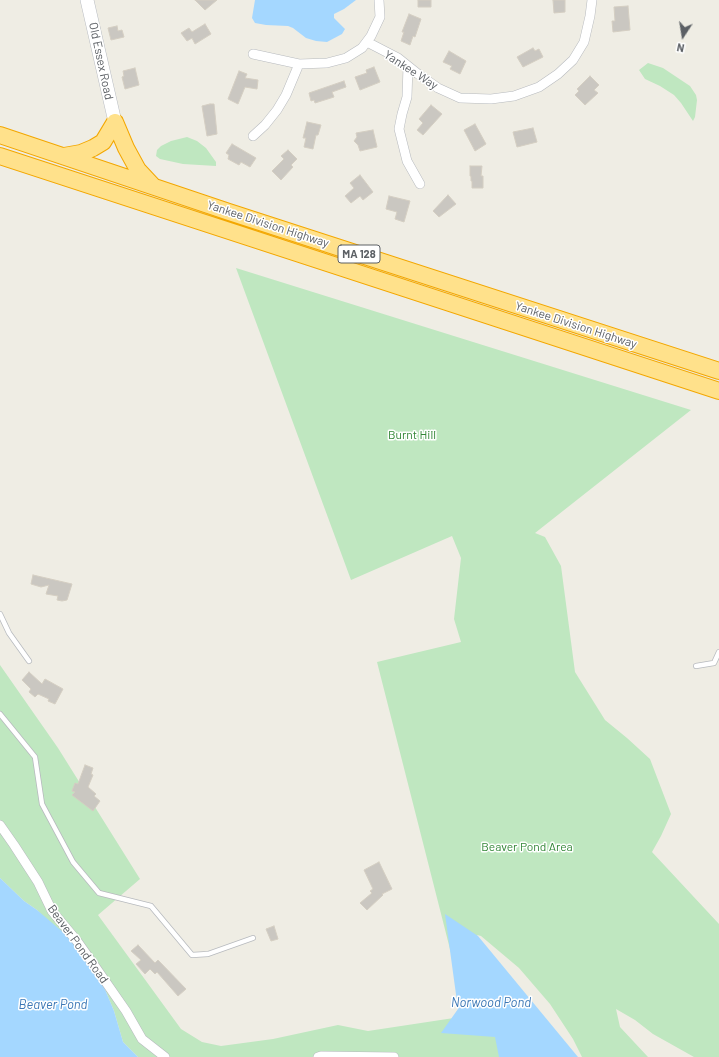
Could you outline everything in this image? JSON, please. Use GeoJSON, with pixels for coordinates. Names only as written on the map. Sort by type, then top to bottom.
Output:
{"type":"FeatureCollection","features":[{"type":"Feature","properties":{"kind":"highway"},"geometry":{"type":"LineString","coordinates":[[62,156],[81,153],[94,148],[103,142],[115,122]]}},
{"type":"Feature","properties":{"kind":"highway"},"geometry":{"type":"LineString","coordinates":[[115,122],[138,170],[153,186]]}},
{"type":"Feature","properties":{"kind":"highway","name":"Yankee Division Highway"},"geometry":{"type":"LineString","coordinates":[[0,135],[719,372]]}},
{"type":"Feature","properties":{"kind":"highway","name":"Yankee Division Highway"},"geometry":{"type":"LineString","coordinates":[[0,156],[719,391]]}},
{"type":"Feature","properties":{"kind":"main road","name":"Old Essex Road"},"geometry":{"type":"LineString","coordinates":[[87,0],[115,122]]}},
{"type":"Feature","properties":{"kind":"street"},"geometry":{"type":"LineString","coordinates":[[253,54],[299,64],[327,64],[346,58],[362,48],[371,36],[380,17],[378,0]]}},
{"type":"Feature","properties":{"kind":"street","name":"Yankee Way"},"geometry":{"type":"LineString","coordinates":[[367,42],[398,58],[438,88],[460,98],[491,99],[514,96],[539,87],[558,74],[573,60],[584,42],[592,0]]}},
{"type":"Feature","properties":{"kind":"street"},"geometry":{"type":"LineString","coordinates":[[253,136],[265,125],[277,110],[286,95],[299,64]]}},
{"type":"Feature","properties":{"kind":"street"},"geometry":{"type":"LineString","coordinates":[[408,66],[407,97],[399,129],[406,161],[420,184]]}},
{"type":"Feature","properties":{"kind":"street","name":"Beaver Pond Road"},"geometry":{"type":"LineString","coordinates":[[0,825],[38,882],[52,911],[77,941],[94,965],[126,1011],[142,1039],[165,1057]]}},
{"type":"Feature","properties":{"kind":"street"},"geometry":{"type":"LineString","coordinates":[[318,1057],[394,1057]]}},
{"type":"Feature","properties":{"kind":"lane"},"geometry":{"type":"LineString","coordinates":[[0,614],[9,633],[29,661]]}},
{"type":"Feature","properties":{"kind":"lane"},"geometry":{"type":"LineString","coordinates":[[696,666],[714,663],[719,652]]}},
{"type":"Feature","properties":{"kind":"lane"},"geometry":{"type":"LineString","coordinates":[[0,714],[35,757],[42,804],[74,862],[99,893],[151,906],[192,955],[208,954],[253,938]]}},
{"type":"Feature","properties":{"kind":"green space"},"geometry":{"type":"Polygon","coordinates":[[[648,63],[663,68],[690,86],[696,95],[697,100],[695,117],[693,121],[674,95],[645,79],[639,70],[648,63]]]}},
{"type":"Feature","properties":{"kind":"green space"},"geometry":{"type":"Polygon","coordinates":[[[187,137],[197,141],[206,148],[216,162],[216,166],[183,164],[160,159],[156,156],[157,150],[161,146],[171,141],[187,137]]]}},
{"type":"Feature","properties":{"kind":"green space"},"geometry":{"type":"Polygon","coordinates":[[[236,268],[691,410],[535,533],[545,537],[561,566],[575,672],[605,720],[650,759],[671,814],[652,852],[719,924],[719,1057],[694,1057],[653,1034],[635,1020],[616,1009],[620,1027],[648,1057],[582,1057],[573,1039],[550,1004],[519,968],[481,936],[477,935],[517,1057],[138,1057],[123,1042],[114,1011],[104,987],[94,973],[37,910],[24,901],[0,878],[0,665],[58,748],[140,879],[98,915],[181,1029],[202,1042],[221,1046],[273,1039],[338,1025],[368,1031],[467,1016],[377,662],[461,642],[454,619],[461,558],[452,536],[351,580],[236,268]]]}},
{"type":"Feature","properties":{"kind":"water"},"geometry":{"type":"Polygon","coordinates":[[[255,0],[356,0],[334,14],[334,18],[345,29],[342,34],[327,42],[306,38],[288,26],[255,23],[252,18],[255,0]]]}},
{"type":"Feature","properties":{"kind":"water","name":"Beaver Pond"},"geometry":{"type":"Polygon","coordinates":[[[0,878],[24,901],[71,939],[104,987],[114,1011],[123,1042],[138,1057],[0,1057],[0,878]]]}},
{"type":"Feature","properties":{"kind":"water","name":"Norwood Pond"},"geometry":{"type":"Polygon","coordinates":[[[445,914],[478,936],[578,1057],[499,1057],[495,1037],[441,1033],[458,1009],[445,914]]]}},
{"type":"Feature","properties":{"kind":"building"},"geometry":{"type":"Polygon","coordinates":[[[195,0],[217,0],[205,10],[195,0]]]}},
{"type":"Feature","properties":{"kind":"building"},"geometry":{"type":"Polygon","coordinates":[[[418,0],[431,0],[431,7],[418,7],[418,0]]]}},
{"type":"Feature","properties":{"kind":"building"},"geometry":{"type":"Polygon","coordinates":[[[553,0],[565,0],[565,12],[554,13],[553,0]]]}},
{"type":"Feature","properties":{"kind":"building"},"geometry":{"type":"Polygon","coordinates":[[[628,6],[630,30],[613,32],[612,21],[615,21],[614,7],[628,6]]]}},
{"type":"Feature","properties":{"kind":"building"},"geometry":{"type":"Polygon","coordinates":[[[409,14],[421,19],[415,37],[413,36],[410,45],[401,41],[404,32],[402,32],[409,14]]]}},
{"type":"Feature","properties":{"kind":"building"},"geometry":{"type":"Polygon","coordinates":[[[205,24],[211,34],[195,44],[192,38],[187,41],[181,33],[189,28],[192,32],[205,24]]]}},
{"type":"Feature","properties":{"kind":"building"},"geometry":{"type":"Polygon","coordinates":[[[117,26],[118,31],[122,30],[124,37],[111,40],[108,28],[117,26]]]}},
{"type":"Feature","properties":{"kind":"building"},"geometry":{"type":"Polygon","coordinates":[[[533,48],[535,51],[539,49],[543,57],[523,67],[517,57],[533,48]]]}},
{"type":"Feature","properties":{"kind":"building"},"geometry":{"type":"Polygon","coordinates":[[[449,51],[466,61],[460,74],[450,69],[452,66],[443,62],[449,51]]]}},
{"type":"Feature","properties":{"kind":"building"},"geometry":{"type":"Polygon","coordinates":[[[374,67],[380,82],[360,90],[355,77],[367,73],[366,70],[374,67]]]}},
{"type":"Feature","properties":{"kind":"building"},"geometry":{"type":"Polygon","coordinates":[[[135,68],[139,85],[125,89],[122,77],[124,76],[123,71],[135,68]]]}},
{"type":"Feature","properties":{"kind":"building"},"geometry":{"type":"Polygon","coordinates":[[[239,71],[247,74],[245,78],[258,80],[257,89],[245,87],[238,104],[228,99],[239,71]]]}},
{"type":"Feature","properties":{"kind":"building"},"geometry":{"type":"Polygon","coordinates":[[[590,76],[599,85],[594,90],[598,93],[585,105],[575,95],[579,91],[577,89],[590,76]]]}},
{"type":"Feature","properties":{"kind":"building"},"geometry":{"type":"Polygon","coordinates":[[[344,81],[346,87],[332,92],[334,97],[315,103],[314,100],[311,101],[309,93],[344,81]]]}},
{"type":"Feature","properties":{"kind":"building"},"geometry":{"type":"Polygon","coordinates":[[[214,104],[217,134],[207,136],[202,106],[214,104]]]}},
{"type":"Feature","properties":{"kind":"building"},"geometry":{"type":"Polygon","coordinates":[[[431,105],[442,114],[423,135],[417,130],[423,123],[419,119],[431,105]]]}},
{"type":"Feature","properties":{"kind":"building"},"geometry":{"type":"Polygon","coordinates":[[[307,122],[321,125],[318,135],[316,135],[313,149],[304,147],[306,138],[303,138],[307,122]]]}},
{"type":"Feature","properties":{"kind":"building"},"geometry":{"type":"Polygon","coordinates":[[[475,124],[486,144],[475,151],[464,130],[475,124]]]}},
{"type":"Feature","properties":{"kind":"building"},"geometry":{"type":"Polygon","coordinates":[[[533,128],[537,142],[517,147],[513,132],[533,128]]]}},
{"type":"Feature","properties":{"kind":"building"},"geometry":{"type":"Polygon","coordinates":[[[373,130],[377,147],[360,151],[358,145],[354,141],[357,137],[356,133],[373,130]]]}},
{"type":"Feature","properties":{"kind":"building"},"geometry":{"type":"Polygon","coordinates":[[[232,144],[256,158],[250,167],[241,162],[239,165],[228,159],[229,155],[226,153],[232,144]]]}},
{"type":"Feature","properties":{"kind":"building"},"geometry":{"type":"Polygon","coordinates":[[[288,150],[297,159],[291,165],[293,167],[281,180],[272,171],[284,159],[281,156],[288,150]]]}},
{"type":"Feature","properties":{"kind":"building"},"geometry":{"type":"Polygon","coordinates":[[[470,166],[482,166],[481,176],[483,176],[483,188],[472,188],[470,166]]]}},
{"type":"Feature","properties":{"kind":"building"},"geometry":{"type":"Polygon","coordinates":[[[360,175],[373,192],[363,200],[360,196],[351,203],[345,196],[354,188],[350,183],[360,175]]]}},
{"type":"Feature","properties":{"kind":"building"},"geometry":{"type":"Polygon","coordinates":[[[448,195],[456,204],[439,217],[433,211],[448,195]]]}},
{"type":"Feature","properties":{"kind":"building"},"geometry":{"type":"Polygon","coordinates":[[[389,196],[410,201],[404,222],[395,219],[397,212],[386,209],[389,196]]]}},
{"type":"Feature","properties":{"kind":"building"},"geometry":{"type":"Polygon","coordinates":[[[33,575],[72,584],[67,600],[57,600],[58,596],[46,594],[49,585],[41,587],[31,584],[33,575]]]}},
{"type":"Feature","properties":{"kind":"building"},"geometry":{"type":"Polygon","coordinates":[[[29,672],[42,684],[45,679],[63,689],[55,704],[48,701],[49,699],[38,694],[35,697],[29,692],[31,689],[22,680],[29,672]]]}},
{"type":"Feature","properties":{"kind":"building"},"geometry":{"type":"Polygon","coordinates":[[[85,765],[93,768],[91,774],[93,775],[88,787],[96,794],[94,796],[100,801],[93,811],[72,795],[75,792],[72,791],[75,783],[78,784],[85,765]]]}},
{"type":"Feature","properties":{"kind":"building"},"geometry":{"type":"Polygon","coordinates":[[[379,862],[392,889],[382,894],[383,895],[367,910],[360,903],[372,893],[370,891],[373,889],[364,870],[379,862]]]}},
{"type":"Feature","properties":{"kind":"building"},"geometry":{"type":"Polygon","coordinates":[[[274,926],[278,939],[271,941],[266,929],[274,926]]]}},
{"type":"Feature","properties":{"kind":"building"},"geometry":{"type":"Polygon","coordinates":[[[138,945],[155,963],[158,960],[186,989],[178,996],[157,972],[155,974],[150,969],[145,974],[136,964],[141,960],[131,951],[138,945]]]}},
{"type":"Feature","properties":{"kind":"park label","name":"Burnt Hill"},"geometry":{"type":"Point","coordinates":[412,435]}},
{"type":"Feature","properties":{"kind":"park label","name":"Beaver Pond Area"},"geometry":{"type":"Point","coordinates":[527,847]}}]}
